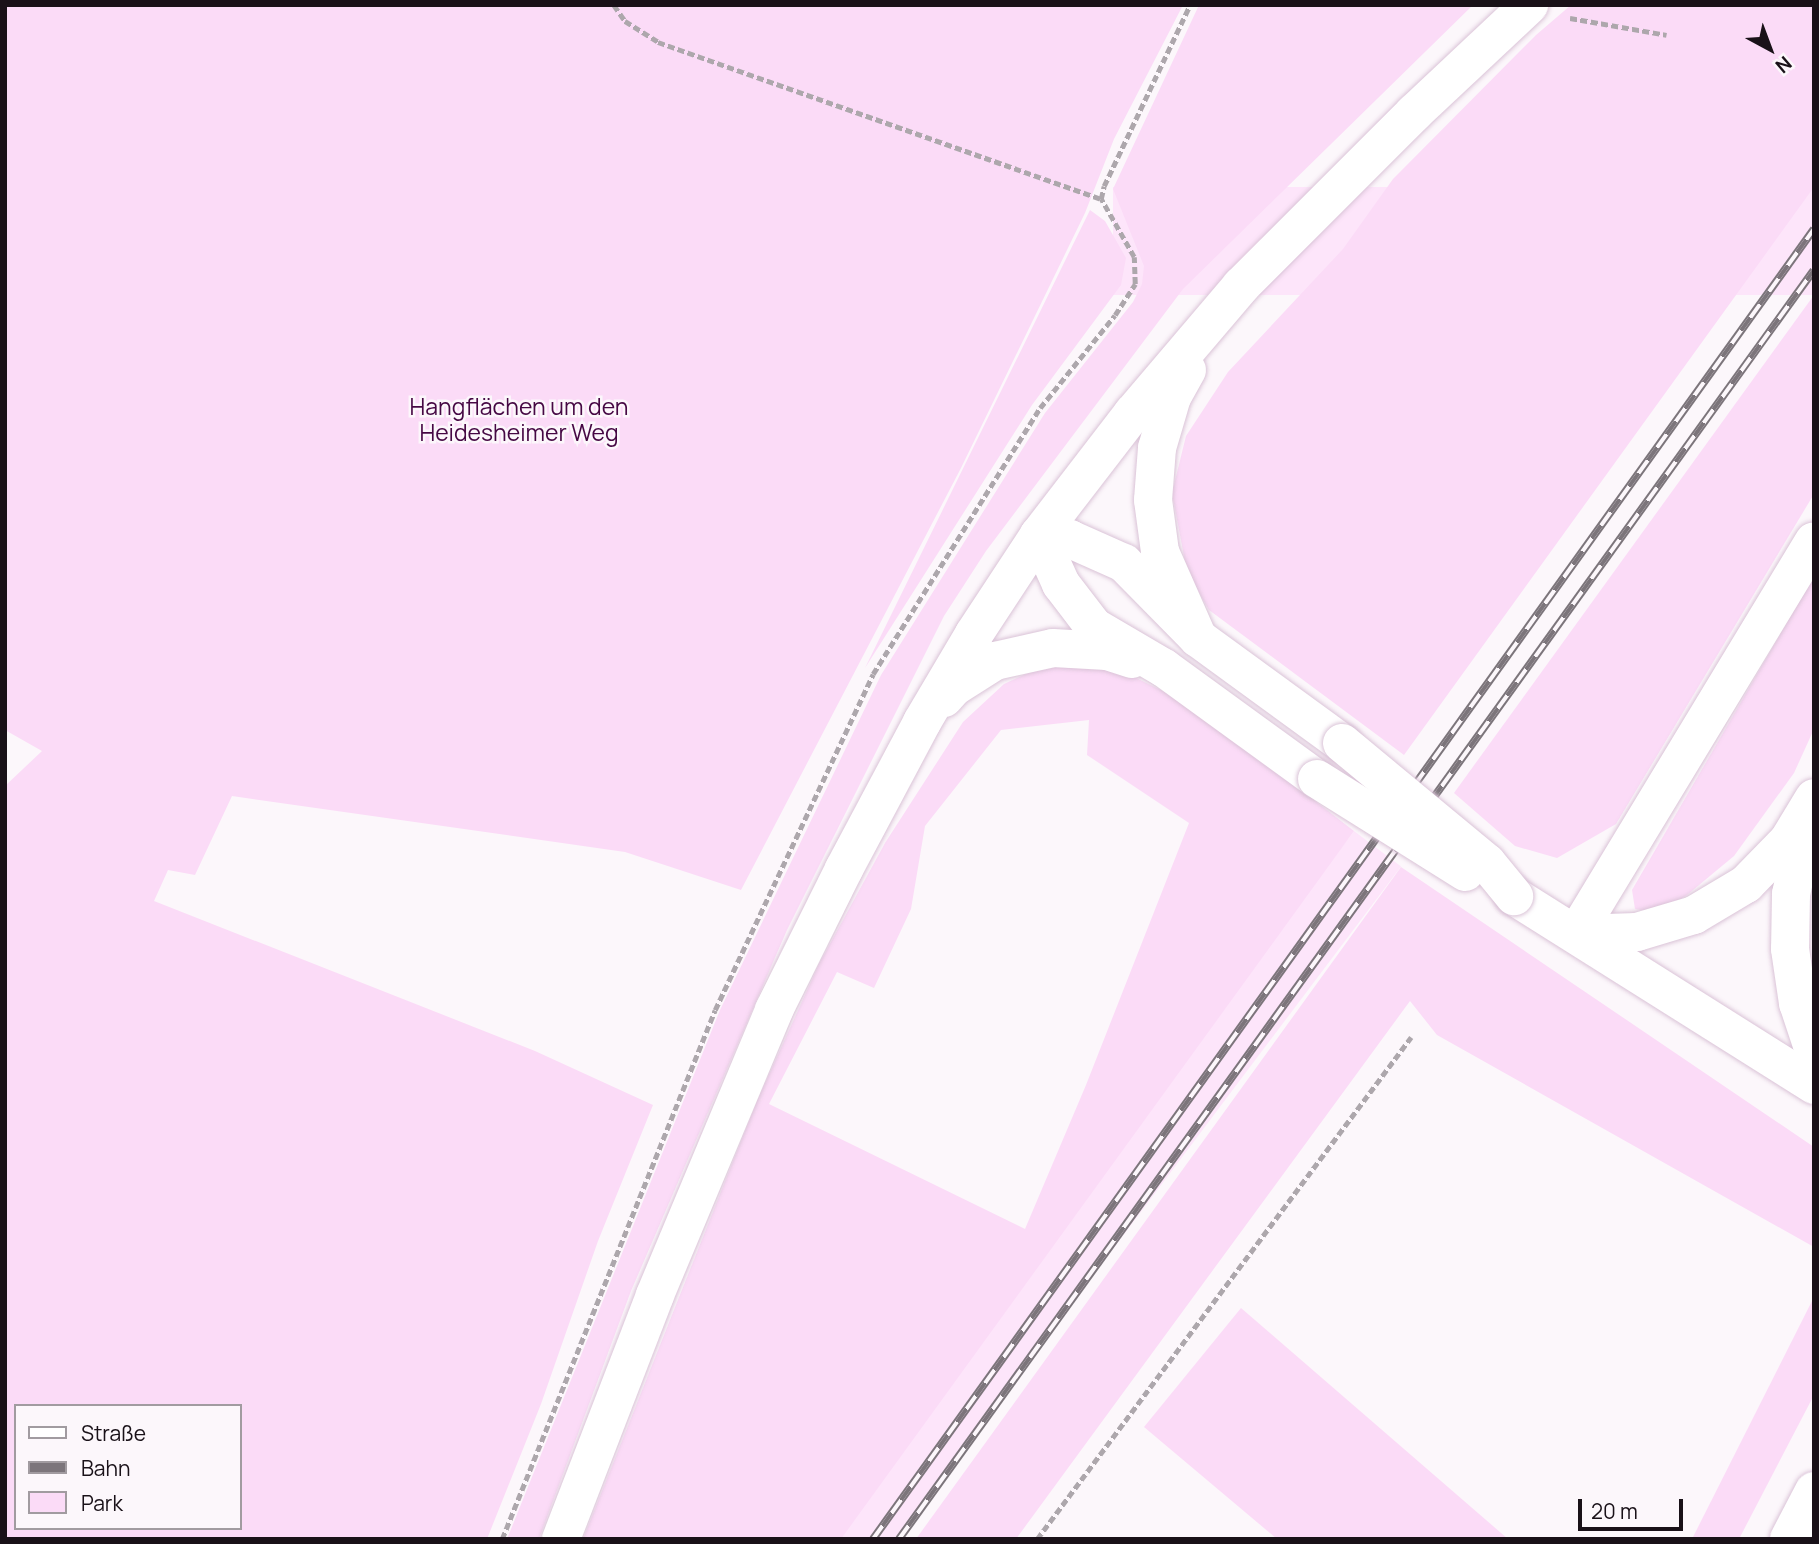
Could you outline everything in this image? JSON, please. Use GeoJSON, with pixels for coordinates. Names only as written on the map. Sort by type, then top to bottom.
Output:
{"type":"FeatureCollection","features":[{"type":"Feature","properties":{"kind":"main road"},"geometry":{"type":"LineString","coordinates":[[561,1539],[655,1295],[775,1010],[844,869],[922,722],[1039,535],[1133,414],[1241,286],[1414,113],[1529,5]]}},
{"type":"Feature","properties":{"kind":"main road"},"geometry":{"type":"LineString","coordinates":[[1198,638],[1160,552],[1153,500],[1157,448],[1172,397],[1197,351],[1241,286]]}},
{"type":"Feature","properties":{"kind":"main road"},"geometry":{"type":"LineString","coordinates":[[1039,535],[1070,539],[1124,563],[1198,638],[1342,743],[1487,863],[1514,896]]}},
{"type":"Feature","properties":{"kind":"main road"},"geometry":{"type":"LineString","coordinates":[[1039,535],[1061,584],[1094,627],[1164,668],[1317,779],[1477,879],[1514,896],[1544,917],[1576,934],[1814,1085]]}},
{"type":"Feature","properties":{"kind":"main road"},"geometry":{"type":"LineString","coordinates":[[1576,934],[1814,541]]}},
{"type":"Feature","properties":{"kind":"main road"},"geometry":{"type":"LineString","coordinates":[[922,722],[954,687],[995,661],[1053,648],[1107,651],[1164,668]]}},
{"type":"Feature","properties":{"kind":"main road"},"geometry":{"type":"LineString","coordinates":[[1576,934],[1637,932],[1694,915],[1746,884],[1788,841],[1814,798]]}},
{"type":"Feature","properties":{"kind":"main road"},"geometry":{"type":"LineString","coordinates":[[1814,804],[1800,841],[1791,894],[1790,949],[1798,1003],[1814,1051]]}},
{"type":"Feature","properties":{"kind":"main road"},"geometry":{"type":"LineString","coordinates":[[1788,1539],[1814,1491]]}},
{"type":"Feature","properties":{"kind":"path"},"geometry":{"type":"LineString","coordinates":[[502,1539],[715,1010],[873,674],[1040,408],[1115,315],[1135,284],[1134,257],[1101,199],[658,43],[625,22],[614,5]]}},
{"type":"Feature","properties":{"kind":"path"},"geometry":{"type":"LineString","coordinates":[[1101,199],[1104,186],[1189,5]]}},
{"type":"Feature","properties":{"kind":"path"},"geometry":{"type":"LineString","coordinates":[[1570,18],[1667,35]]}},
{"type":"Feature","properties":{"kind":"path"},"geometry":{"type":"LineString","coordinates":[[1037,1539],[1411,1037]]}},
{"type":"Feature","properties":{"kind":"shaded area"},"geometry":{"type":"Polygon","coordinates":[[[1113,187],[1814,187],[1814,295],[1113,295],[1113,187]]]}},
{"type":"Feature","properties":{"kind":"shaded area"},"geometry":{"type":"Polygon","coordinates":[[[1354,831],[1401,867],[894,1539],[841,1539],[828,1529],[1354,831]]]}},
{"type":"Feature","properties":{"kind":"green space","name":"Hangflächen um den Heidesheimer Weg"},"geometry":{"type":"Polygon","coordinates":[[[5,5],[1183,5],[1114,139],[1085,213],[961,468],[741,890],[625,852],[232,796],[195,875],[168,870],[154,901],[535,1051],[653,1105],[598,1241],[541,1404],[487,1539],[5,1539],[5,786],[42,751],[5,730],[5,5]]]}},
{"type":"Feature","properties":{"kind":"green space"},"geometry":{"type":"Polygon","coordinates":[[[1199,5],[1473,5],[1183,289],[986,551],[944,616],[787,930],[631,1291],[539,1539],[507,1539],[720,1010],[881,675],[1045,413],[1133,302],[1142,284],[1144,266],[1113,189],[1199,5]]]}},
{"type":"Feature","properties":{"kind":"green space"},"geometry":{"type":"Polygon","coordinates":[[[1571,5],[1814,5],[1814,187],[1404,755],[1209,610],[1187,572],[1172,493],[1186,436],[1228,372],[1343,249],[1393,179],[1536,35],[1571,5]]]}},
{"type":"Feature","properties":{"kind":"green space"},"geometry":{"type":"Polygon","coordinates":[[[1090,210],[1105,221],[1126,258],[1121,285],[1032,405],[865,668],[1090,210]]]}},
{"type":"Feature","properties":{"kind":"green space"},"geometry":{"type":"Polygon","coordinates":[[[1814,295],[1814,494],[1616,824],[1557,858],[1515,846],[1454,793],[1814,295]]]}},
{"type":"Feature","properties":{"kind":"green space"},"geometry":{"type":"Polygon","coordinates":[[[1814,576],[1814,729],[1794,773],[1734,856],[1687,895],[1659,913],[1635,909],[1632,890],[1814,576]]]}},
{"type":"Feature","properties":{"kind":"green space"},"geometry":{"type":"Polygon","coordinates":[[[1080,665],[1122,671],[1189,704],[1354,831],[841,1539],[583,1539],[757,1101],[819,964],[885,843],[963,722],[1004,684],[1039,668],[1080,665]],[[1089,720],[1001,730],[925,826],[911,909],[874,988],[837,972],[769,1104],[1025,1229],[1086,1085],[1189,823],[1087,755],[1089,720]]]}},
{"type":"Feature","properties":{"kind":"green space"},"geometry":{"type":"Polygon","coordinates":[[[1401,867],[1814,1147],[1814,1247],[1437,1035],[1410,1001],[1016,1539],[916,1539],[1401,867]]]}},
{"type":"Feature","properties":{"kind":"green space"},"geometry":{"type":"Polygon","coordinates":[[[1814,1297],[1814,1395],[1739,1539],[1692,1539],[1814,1297]]]}},
{"type":"Feature","properties":{"kind":"green space"},"geometry":{"type":"Polygon","coordinates":[[[1241,1308],[1508,1539],[1277,1539],[1144,1427],[1241,1308]]]}},
{"type":"Feature","properties":{"kind":"railway"},"geometry":{"type":"LineString","coordinates":[[873,1539],[1814,229]]}},
{"type":"Feature","properties":{"kind":"railway"},"geometry":{"type":"LineString","coordinates":[[899,1539],[1814,270]]}}]}
